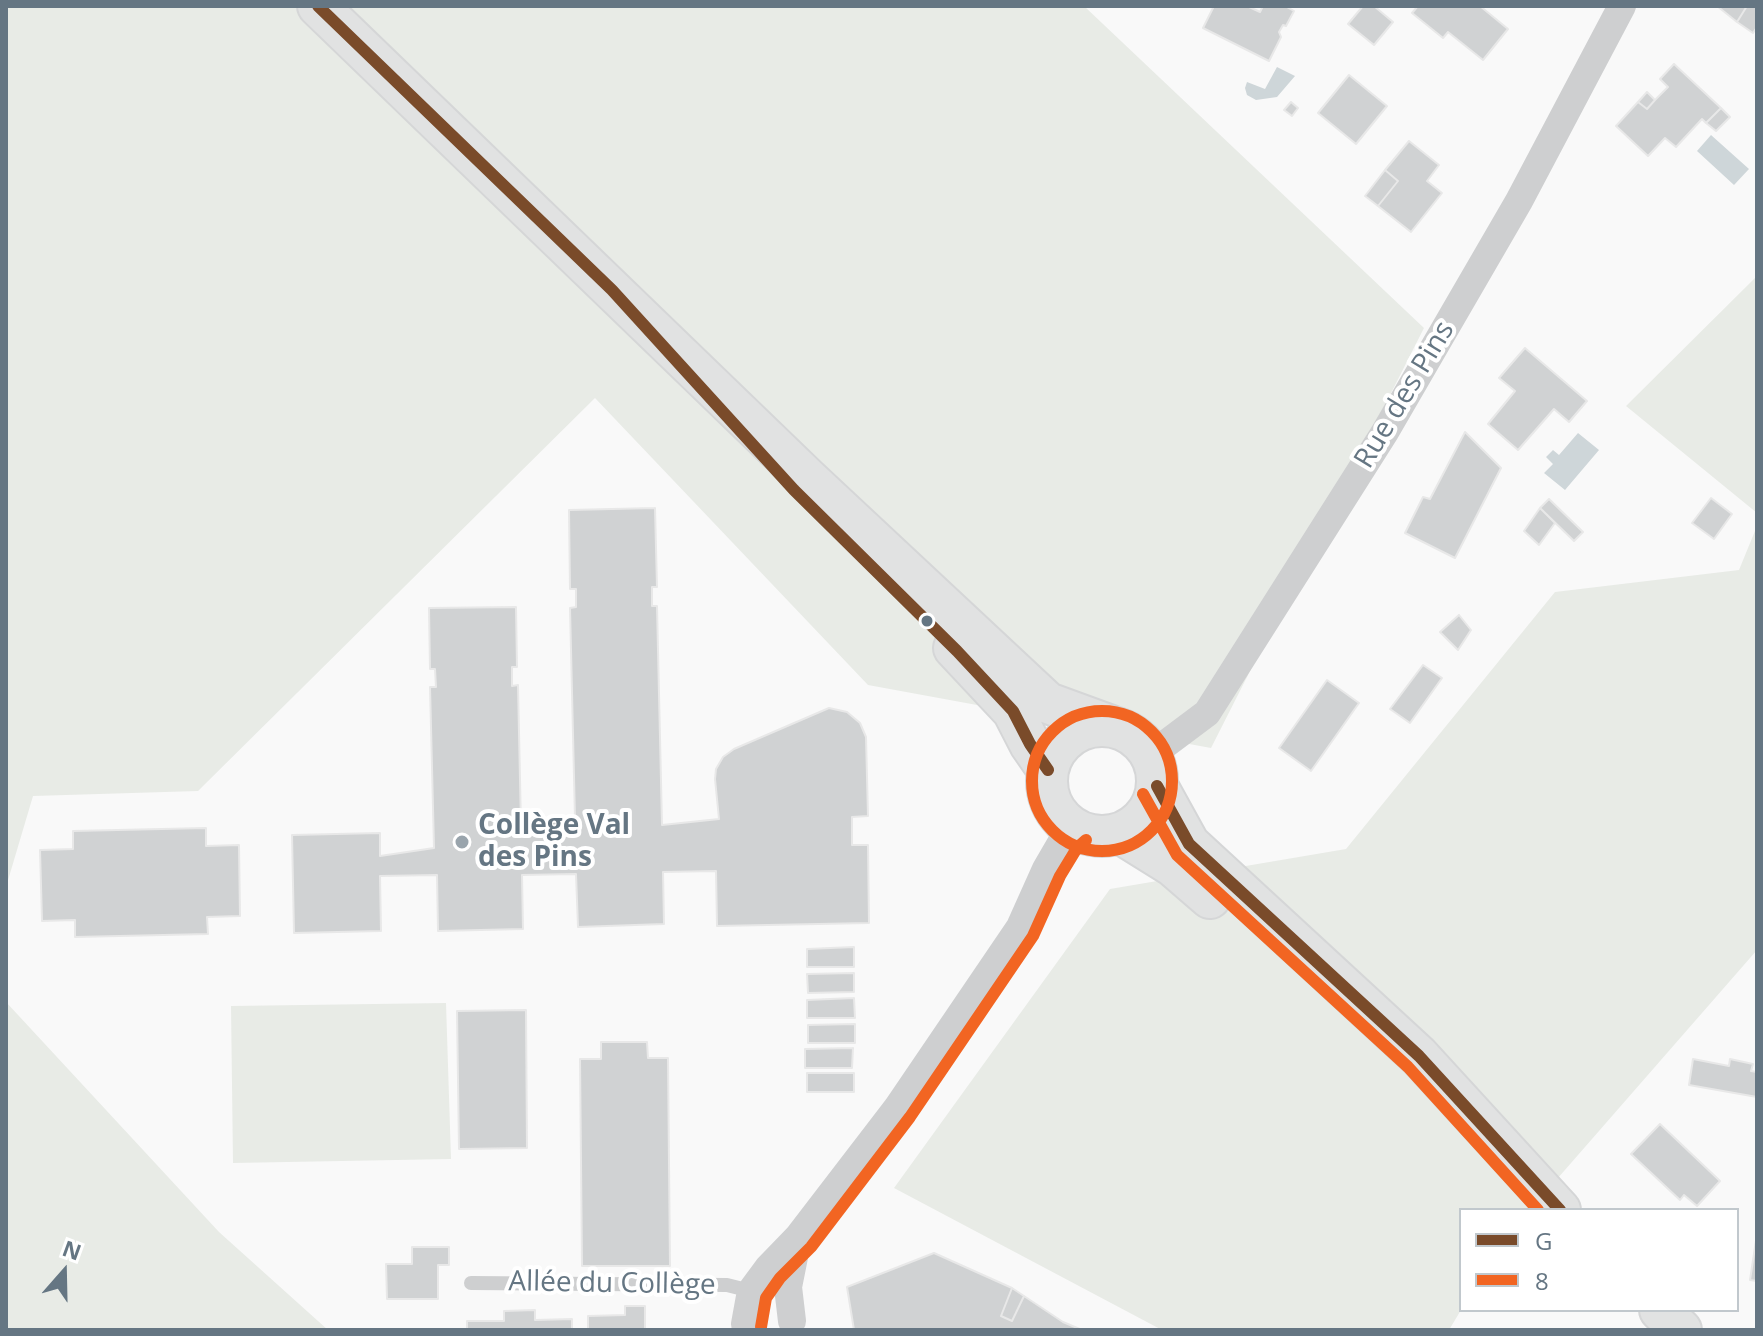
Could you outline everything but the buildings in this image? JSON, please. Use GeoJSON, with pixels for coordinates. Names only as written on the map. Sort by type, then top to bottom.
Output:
{"type":"FeatureCollection","features":[{"type":"Feature","properties":{"kind":"main road"},"geometry":{"type":"LineString","coordinates":[[318,6],[807,478],[1048,703],[1127,732],[1141,741],[1189,844],[1419,1056],[1555,1208]]}},
{"type":"Feature","properties":{"kind":"main road"},"geometry":{"type":"LineString","coordinates":[[612,290],[794,490],[957,651],[1013,711],[1048,770]]}},
{"type":"Feature","properties":{"kind":"main road"},"geometry":{"type":"LineString","coordinates":[[1111,726],[1094,726],[1071,736],[1054,754],[1048,770],[1048,787],[1052,803],[1061,817],[1089,834],[1120,833],[1146,815],[1153,801],[1154,770]]}},
{"type":"Feature","properties":{"kind":"main road"},"geometry":{"type":"LineString","coordinates":[[1120,833],[1173,866],[1402,1067],[1555,1208]]}},
{"type":"Feature","properties":{"kind":"main road"},"geometry":{"type":"LineString","coordinates":[[1662,1312],[1681,1330]]}},
{"type":"Feature","properties":{"kind":"street","name":"Rue des Pins"},"geometry":{"type":"LineString","coordinates":[[1154,770],[1207,713],[1385,432],[1519,201],[1622,6]]}},
{"type":"Feature","properties":{"kind":"street"},"geometry":{"type":"LineString","coordinates":[[742,1327],[751,1291],[798,1237],[897,1108],[1020,927],[1046,869],[1064,838],[1075,828]]}},
{"type":"Feature","properties":{"kind":"street"},"geometry":{"type":"LineString","coordinates":[[798,1237],[788,1287],[798,1326]]}},
{"type":"Feature","properties":{"kind":"street","name":"Allée du Collège"},"geometry":{"type":"LineString","coordinates":[[742,1327],[759,1318],[774,1316],[798,1326]]}},
{"type":"Feature","properties":{"kind":"lane","name":"Allée du Collège"},"geometry":{"type":"LineString","coordinates":[[471,1283],[727,1285],[751,1291]]}},
{"type":"Feature","properties":{"kind":"shaded area"},"geometry":{"type":"Polygon","coordinates":[[[6,6],[1084,6],[1424,328],[1211,748],[868,685],[595,398],[198,791],[33,796],[6,887],[6,6]]]}},
{"type":"Feature","properties":{"kind":"shaded area"},"geometry":{"type":"Polygon","coordinates":[[[1277,67],[1295,76],[1277,97],[1256,100],[1247,95],[1247,82],[1265,89],[1277,67]]]}},
{"type":"Feature","properties":{"kind":"shaded area"},"geometry":{"type":"Polygon","coordinates":[[[1711,135],[1749,169],[1734,185],[1697,151],[1711,135]]]}},
{"type":"Feature","properties":{"kind":"shaded area"},"geometry":{"type":"Polygon","coordinates":[[[1757,276],[1757,513],[1626,406],[1757,276]]]}},
{"type":"Feature","properties":{"kind":"shaded area"},"geometry":{"type":"Polygon","coordinates":[[[1578,433],[1599,450],[1565,490],[1544,473],[1553,464],[1546,457],[1553,450],[1559,455],[1578,433]]]}},
{"type":"Feature","properties":{"kind":"shaded area"},"geometry":{"type":"Polygon","coordinates":[[[1757,526],[1757,950],[1532,1208],[1459,1208],[1460,1312],[1449,1330],[1162,1330],[894,1188],[1110,889],[1346,849],[1555,592],[1739,570],[1757,526]]]}},
{"type":"Feature","properties":{"kind":"shaded area"},"geometry":{"type":"Polygon","coordinates":[[[6,1002],[219,1232],[328,1330],[6,1330],[6,1002]]]}},
{"type":"Feature","properties":{"kind":"shaded area"},"geometry":{"type":"Polygon","coordinates":[[[446,1003],[451,1159],[233,1163],[231,1006],[446,1003]]]}},
{"type":"Feature","properties":{"kind":"transit line","name":"G"},"geometry":{"type":"LineString","coordinates":[[318,6],[612,290],[794,490],[957,651],[1013,711],[1048,770]]}},
{"type":"Feature","properties":{"kind":"transit line","name":"8"},"geometry":{"type":"LineString","coordinates":[[1102,711],[1129,716],[1152,731],[1167,754],[1172,781],[1167,808],[1152,831],[1129,846],[1102,851],[1075,846],[1052,831],[1037,808],[1032,781],[1037,754],[1052,731],[1075,716],[1102,711]]}},
{"type":"Feature","properties":{"kind":"transit line","name":"G"},"geometry":{"type":"LineString","coordinates":[[1157,786],[1189,844],[1419,1056],[1558,1208]]}},
{"type":"Feature","properties":{"kind":"transit line","name":"8"},"geometry":{"type":"LineString","coordinates":[[1143,794],[1177,855],[1408,1067],[1536,1208]]}},
{"type":"Feature","properties":{"kind":"transit line","name":"8"},"geometry":{"type":"LineString","coordinates":[[761,1327],[766,1298],[780,1278],[811,1247],[910,1117],[1033,936],[1060,876],[1077,848],[1086,840]]}},
{"type":"Feature","properties":{"kind":"place","name":"Collège Val des Pins"},"geometry":{"type":"Point","coordinates":[462,842]}}]}
